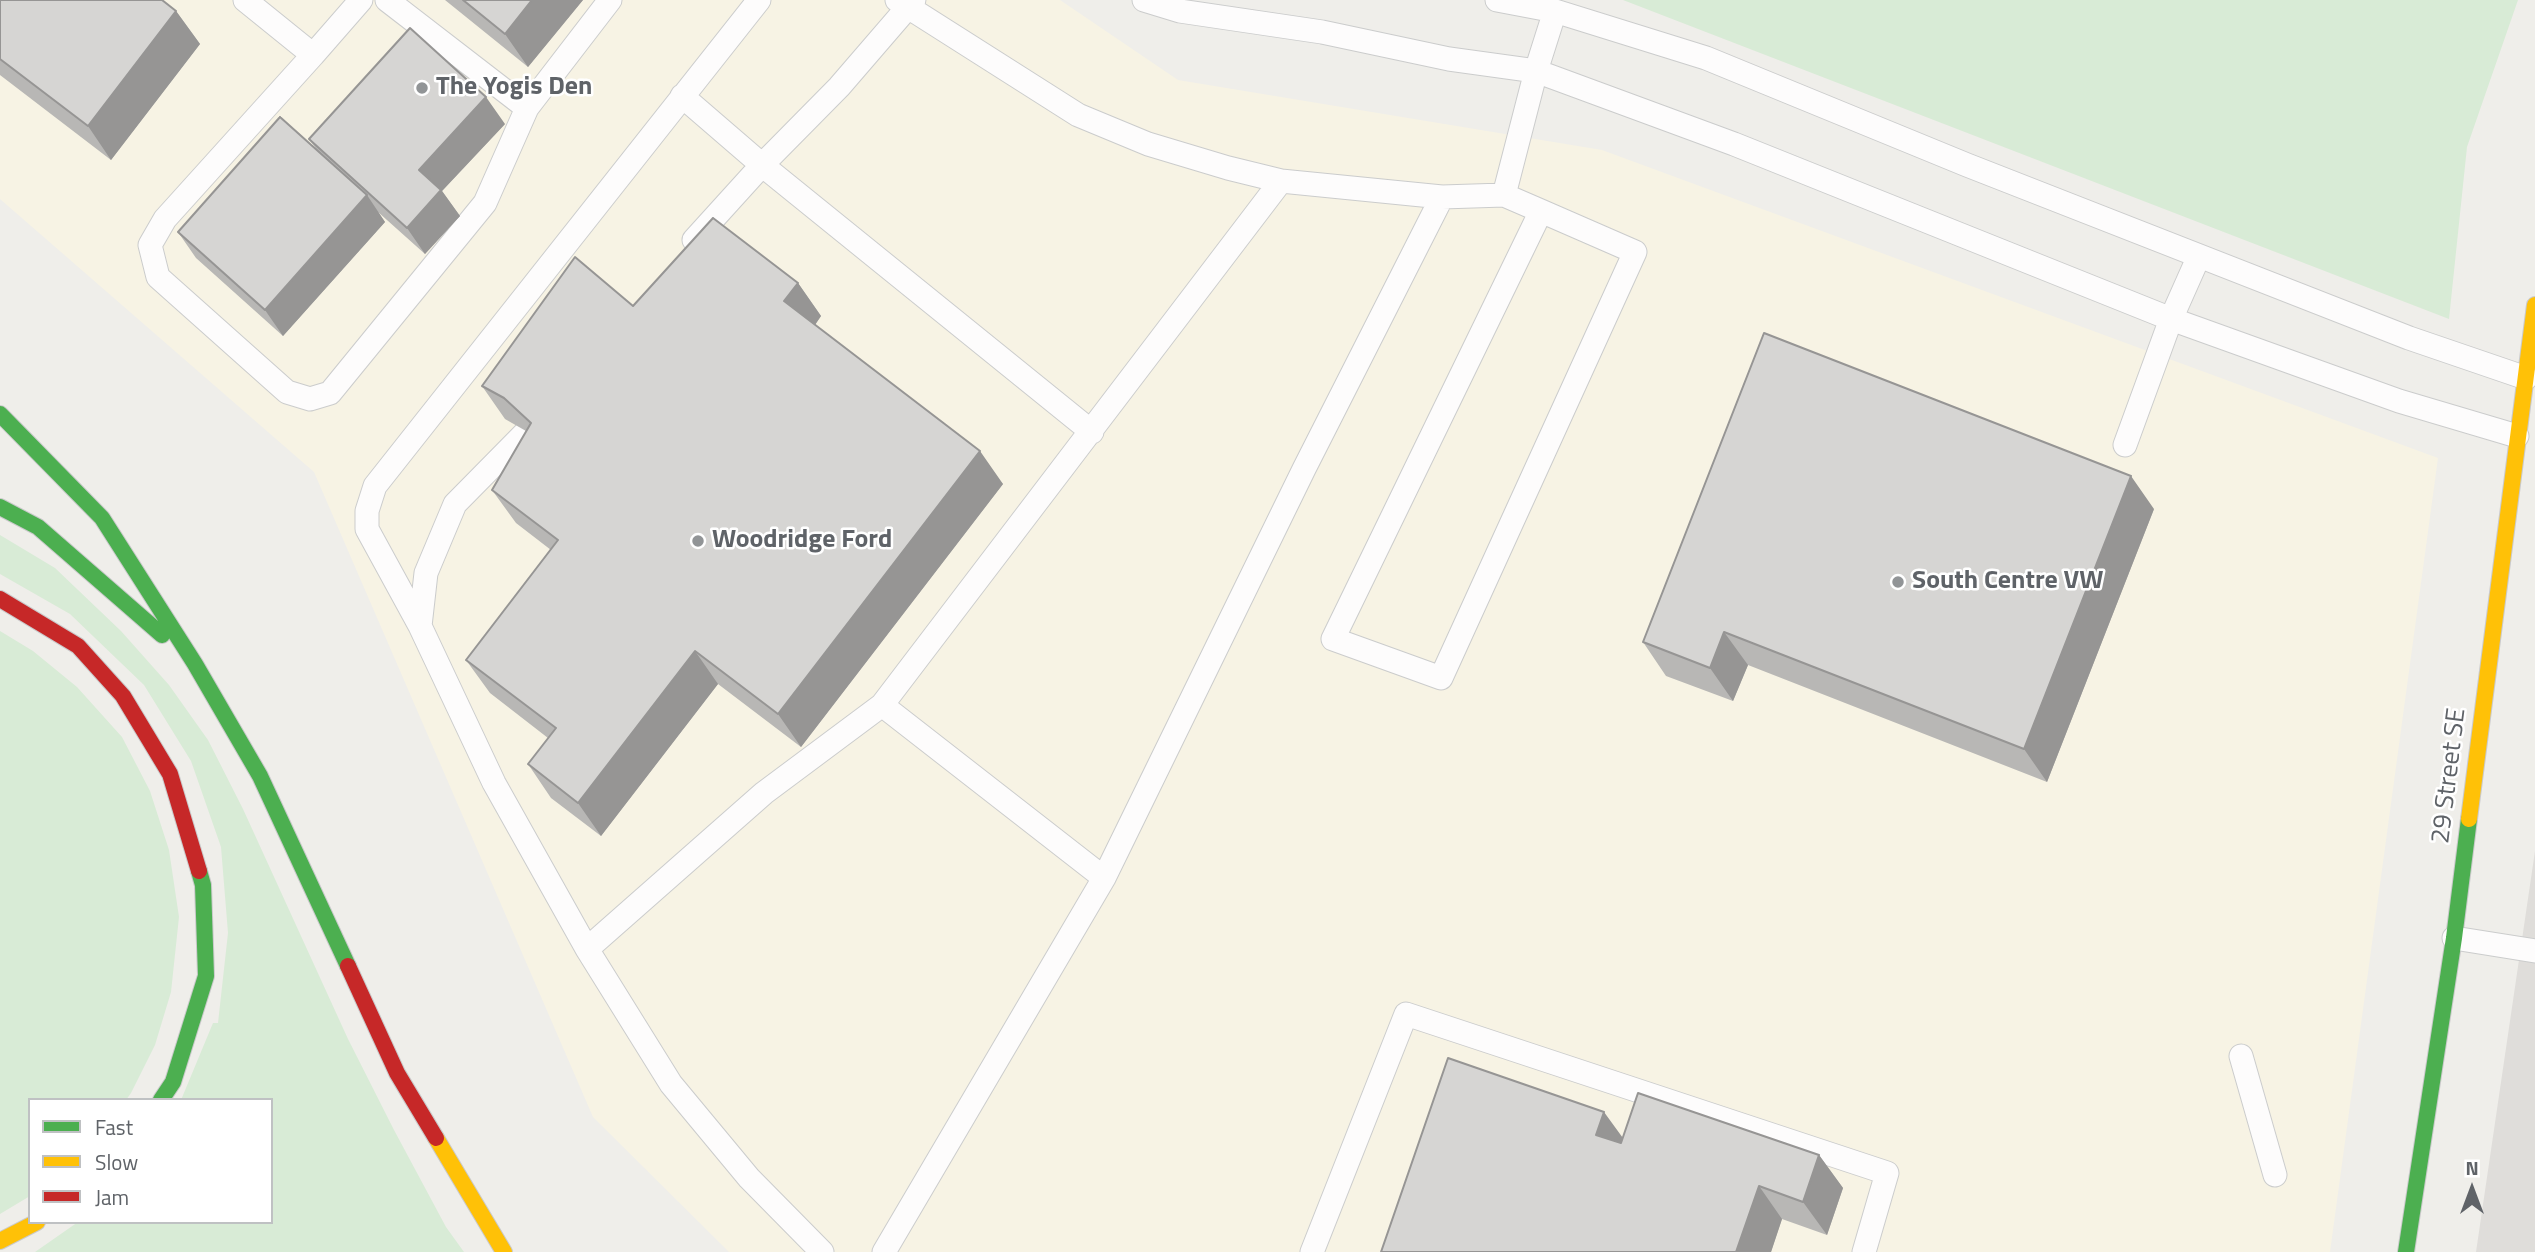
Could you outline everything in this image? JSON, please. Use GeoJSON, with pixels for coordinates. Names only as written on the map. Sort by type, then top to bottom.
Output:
{"type":"FeatureCollection","features":[{"type":"Feature","properties":{"kind":"main road","name":"29 Street SE"},"geometry":{"type":"LineString","coordinates":[[2406,1252],[2454,938],[2535,306]]}},
{"type":"Feature","properties":{"kind":"main road"},"geometry":{"type":"LineString","coordinates":[[0,414],[102,518],[195,664],[260,776],[397,1073],[504,1252]]}},
{"type":"Feature","properties":{"kind":"main road"},"geometry":{"type":"LineString","coordinates":[[0,507],[38,527],[195,664]]}},
{"type":"Feature","properties":{"kind":"main road"},"geometry":{"type":"LineString","coordinates":[[0,598],[78,646],[123,696],[170,774],[203,885],[205,976],[173,1082],[162,1098]]}},
{"type":"Feature","properties":{"kind":"main road"},"geometry":{"type":"LineString","coordinates":[[0,1241],[33,1224]]}},
{"type":"Feature","properties":{"kind":"lane"},"geometry":{"type":"LineString","coordinates":[[361,0],[165,219],[150,245],[158,277],[287,392],[310,399],[330,393],[485,203],[527,107],[610,0]]}},
{"type":"Feature","properties":{"kind":"lane"},"geometry":{"type":"LineString","coordinates":[[387,0],[527,107]]}},
{"type":"Feature","properties":{"kind":"lane"},"geometry":{"type":"LineString","coordinates":[[759,0],[375,486],[367,511],[367,530],[420,626],[494,783],[587,949],[671,1084],[749,1178],[822,1252]]}},
{"type":"Feature","properties":{"kind":"lane"},"geometry":{"type":"LineString","coordinates":[[1144,0],[1180,11],[1322,32],[1449,60],[1536,71],[1734,144],[2171,318],[2399,401],[2517,436]]}},
{"type":"Feature","properties":{"kind":"lane"},"geometry":{"type":"LineString","coordinates":[[1497,0],[1555,11],[1706,58],[1967,165],[2409,338],[2526,378]]}},
{"type":"Feature","properties":{"kind":"lane"},"geometry":{"type":"LineString","coordinates":[[254,3],[313,55]]}},
{"type":"Feature","properties":{"kind":"lane"},"geometry":{"type":"LineString","coordinates":[[681,255],[762,165],[839,87],[907,3],[1078,115],[1148,144],[1281,181],[1442,197],[1504,195],[1541,211],[1635,252],[1441,678],[1333,639],[1541,211]]}},
{"type":"Feature","properties":{"kind":"lane"},"geometry":{"type":"LineString","coordinates":[[1504,195],[1536,71],[1555,11]]}},
{"type":"Feature","properties":{"kind":"lane"},"geometry":{"type":"LineString","coordinates":[[682,96],[762,165],[1092,432]]}},
{"type":"Feature","properties":{"kind":"lane"},"geometry":{"type":"LineString","coordinates":[[587,949],[764,793],[882,705],[1281,181]]}},
{"type":"Feature","properties":{"kind":"lane"},"geometry":{"type":"LineString","coordinates":[[884,1252],[1104,878],[1304,469],[1442,197]]}},
{"type":"Feature","properties":{"kind":"lane"},"geometry":{"type":"LineString","coordinates":[[2124,445],[2171,318],[2199,256]]}},
{"type":"Feature","properties":{"kind":"lane"},"geometry":{"type":"LineString","coordinates":[[420,626],[426,573],[455,504],[527,431]]}},
{"type":"Feature","properties":{"kind":"lane"},"geometry":{"type":"LineString","coordinates":[[882,705],[1104,878]]}},
{"type":"Feature","properties":{"kind":"lane"},"geometry":{"type":"LineString","coordinates":[[2454,938],[2535,951]]}},
{"type":"Feature","properties":{"kind":"lane"},"geometry":{"type":"LineString","coordinates":[[1312,1252],[1406,1014],[1887,1173],[1864,1252]]}},
{"type":"Feature","properties":{"kind":"lane"},"geometry":{"type":"LineString","coordinates":[[2241,1056],[2275,1175]]}},
{"type":"Feature","properties":{"kind":"shaded area"},"geometry":{"type":"Polygon","coordinates":[[[0,0],[1060,0],[1178,80],[1602,150],[2438,458],[2330,1252],[729,1252],[593,1117],[314,472],[0,199],[0,0]]]}},
{"type":"Feature","properties":{"kind":"shaded area"},"geometry":{"type":"Polygon","coordinates":[[[2535,851],[2535,1252],[2476,1252],[2535,851]]]}},
{"type":"Feature","properties":{"kind":"green space"},"geometry":{"type":"Polygon","coordinates":[[[1623,0],[2518,0],[2467,147],[2449,319],[1623,0]]]}},
{"type":"Feature","properties":{"kind":"green space"},"geometry":{"type":"Polygon","coordinates":[[[0,535],[55,568],[121,631],[169,685],[208,740],[243,809],[348,1039],[446,1227],[464,1252],[35,1252],[75,1224],[273,1224],[273,1098],[182,1098],[213,1023],[218,1023],[228,933],[221,847],[191,761],[144,685],[70,614],[0,574],[0,535]]]}},
{"type":"Feature","properties":{"kind":"green space"},"geometry":{"type":"Polygon","coordinates":[[[0,631],[33,651],[77,687],[122,737],[150,791],[169,850],[179,917],[171,992],[155,1045],[131,1093],[127,1098],[28,1098],[28,1197],[0,1214],[0,631]]]}},
{"type":"Feature","properties":{"kind":"building"},"geometry":{"type":"Polygon","coordinates":[[[0,0],[162,0],[176,11],[88,126],[0,59],[0,0]]]}},
{"type":"Feature","properties":{"kind":"building"},"geometry":{"type":"Polygon","coordinates":[[[463,0],[532,0],[505,34],[463,0]]]}},
{"type":"Feature","properties":{"kind":"building"},"geometry":{"type":"Polygon","coordinates":[[[410,28],[486,97],[419,170],[441,190],[407,228],[309,139],[410,28]]]}},
{"type":"Feature","properties":{"kind":"building"},"geometry":{"type":"Polygon","coordinates":[[[280,117],[367,195],[265,310],[178,232],[280,117]]]}},
{"type":"Feature","properties":{"kind":"building"},"geometry":{"type":"Polygon","coordinates":[[[713,218],[798,283],[784,301],[980,451],[778,714],[695,651],[578,803],[528,764],[556,728],[466,660],[558,540],[492,490],[531,423],[504,398],[482,386],[575,257],[633,306],[713,218]]]}},
{"type":"Feature","properties":{"kind":"building"},"geometry":{"type":"Polygon","coordinates":[[[1764,333],[2131,476],[2024,749],[1724,632],[1710,668],[1643,642],[1764,333]]]}},
{"type":"Feature","properties":{"kind":"building"},"geometry":{"type":"Polygon","coordinates":[[[1448,1058],[1604,1112],[1596,1135],[1621,1143],[1638,1093],[1819,1155],[1803,1202],[1759,1186],[1736,1252],[1381,1252],[1448,1058]]]}},
{"type":"Feature","properties":{"kind":"traffic: fast"},"geometry":{"type":"LineString","coordinates":[[0,414],[102,518],[195,664],[260,776],[348,966]]}},
{"type":"Feature","properties":{"kind":"traffic: fast"},"geometry":{"type":"LineString","coordinates":[[0,507],[38,527],[162,635]]}},
{"type":"Feature","properties":{"kind":"traffic: fast"},"geometry":{"type":"LineString","coordinates":[[2406,1252],[2454,938],[2469,819]]}},
{"type":"Feature","properties":{"kind":"traffic: fast"},"geometry":{"type":"LineString","coordinates":[[162,1098],[173,1082],[206,976],[203,885],[199,871]]}},
{"type":"Feature","properties":{"kind":"traffic: slow"},"geometry":{"type":"LineString","coordinates":[[2469,819],[2535,305]]}},
{"type":"Feature","properties":{"kind":"traffic: slow"},"geometry":{"type":"LineString","coordinates":[[436,1138],[504,1252]]}},
{"type":"Feature","properties":{"kind":"traffic: slow"},"geometry":{"type":"LineString","coordinates":[[0,1241],[33,1224]]}},
{"type":"Feature","properties":{"kind":"traffic: jam"},"geometry":{"type":"LineString","coordinates":[[0,599],[78,646],[123,696],[170,774],[199,871]]}},
{"type":"Feature","properties":{"kind":"traffic: jam"},"geometry":{"type":"LineString","coordinates":[[348,966],[397,1073],[436,1138]]}},
{"type":"Feature","properties":{"kind":"place","name":"The Yogis Den"},"geometry":{"type":"Point","coordinates":[422,88]}},
{"type":"Feature","properties":{"kind":"place","name":"Woodridge Ford"},"geometry":{"type":"Point","coordinates":[698,541]}},
{"type":"Feature","properties":{"kind":"place","name":"South Centre VW"},"geometry":{"type":"Point","coordinates":[1898,582]}}]}
